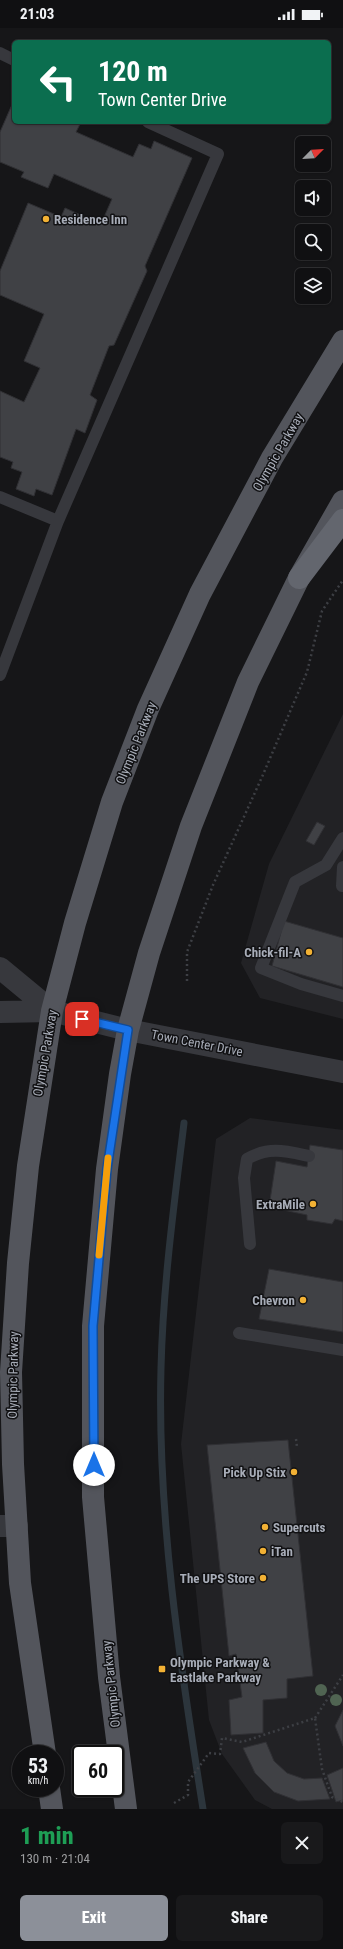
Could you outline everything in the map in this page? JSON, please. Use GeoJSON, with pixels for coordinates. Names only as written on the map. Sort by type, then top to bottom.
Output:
{"type":"FeatureCollection","features":[{"type":"Feature","properties":{"kind":"highway"},"geometry":{"type":"LineString","coordinates":[[299,578],[343,520]]}},
{"type":"Feature","properties":{"kind":"main road","name":"Olympic Parkway"},"geometry":{"type":"LineString","coordinates":[[44,1745],[20,1583],[8,1526],[13,1464],[12,1372],[18,1263],[28,1166],[52,1011],[75,923],[112,802],[148,709],[204,587],[272,458],[343,341]]}},
{"type":"Feature","properties":{"kind":"main road","name":"Olympic Parkway"},"geometry":{"type":"LineString","coordinates":[[126,1809],[109,1677],[93,1497],[93,1326],[107,1169],[128,1030],[149,953],[191,826],[248,682],[299,578],[343,501]]}},
{"type":"Feature","properties":{"kind":"main road"},"geometry":{"type":"LineString","coordinates":[[50,1797],[52,1809]]}},
{"type":"Feature","properties":{"kind":"street","name":"Town Center Drive"},"geometry":{"type":"LineString","coordinates":[[0,968],[52,1011]]}},
{"type":"Feature","properties":{"kind":"street","name":"Town Center Drive"},"geometry":{"type":"LineString","coordinates":[[0,1012],[52,1011],[128,1030],[343,1072]]}},
{"type":"Feature","properties":{"kind":"lane"},"geometry":{"type":"LineString","coordinates":[[0,53],[12,59]]}},
{"type":"Feature","properties":{"kind":"lane"},"geometry":{"type":"LineString","coordinates":[[0,675],[58,521],[218,154],[152,124]]}},
{"type":"Feature","properties":{"kind":"lane"},"geometry":{"type":"LineString","coordinates":[[1,501],[58,521]]}},
{"type":"Feature","properties":{"kind":"lane"},"geometry":{"type":"LineString","coordinates":[[343,838],[326,866],[295,882],[261,968],[301,984],[343,996]]}},
{"type":"Feature","properties":{"kind":"lane"},"geometry":{"type":"LineString","coordinates":[[342,886],[343,867]]}},
{"type":"Feature","properties":{"kind":"lane"},"geometry":{"type":"LineString","coordinates":[[250,1244],[244,1178],[247,1159],[258,1152],[282,1150],[309,1156]]}},
{"type":"Feature","properties":{"kind":"lane"},"geometry":{"type":"LineString","coordinates":[[239,1333],[343,1350]]}},
{"type":"Feature","properties":{"kind":"path"},"geometry":{"type":"LineString","coordinates":[[187,981],[187,952],[214,885],[307,672],[322,611],[343,580]]}},
{"type":"Feature","properties":{"kind":"path"},"geometry":{"type":"LineString","coordinates":[[296,1439],[297,1447]]}},
{"type":"Feature","properties":{"kind":"path"},"geometry":{"type":"LineString","coordinates":[[174,1803],[188,1795],[188,1782],[210,1753],[220,1754],[222,1738],[242,1742],[315,1718],[343,1675]]}},
{"type":"Feature","properties":{"kind":"path"},"geometry":{"type":"LineString","coordinates":[[315,1718],[322,1769],[332,1797],[343,1802]]}},
{"type":"Feature","properties":{"kind":"shaded area"},"geometry":{"type":"Polygon","coordinates":[[[343,714],[343,1019],[260,998],[241,963],[269,864],[343,714]]]}},
{"type":"Feature","properties":{"kind":"shaded area"},"geometry":{"type":"Polygon","coordinates":[[[250,1118],[343,1130],[343,1809],[272,1809],[255,1800],[222,1754],[209,1720],[181,1444],[216,1139],[250,1118]]]}},
{"type":"Feature","properties":{"kind":"building"},"geometry":{"type":"Polygon","coordinates":[[[12,105],[12,124],[80,124],[76,132],[133,157],[139,144],[151,149],[154,141],[192,158],[145,266],[147,271],[114,345],[109,346],[90,395],[97,400],[85,433],[76,429],[52,495],[36,489],[34,496],[16,489],[22,472],[11,468],[13,462],[0,457],[0,391],[24,402],[40,368],[24,361],[44,314],[0,295],[0,271],[28,203],[61,217],[65,208],[101,224],[112,199],[54,174],[48,188],[21,177],[24,172],[0,162],[0,132],[12,105]]]}},
{"type":"Feature","properties":{"kind":"building"},"geometry":{"type":"Polygon","coordinates":[[[317,822],[325,826],[314,845],[306,841],[317,822]]]}},
{"type":"Feature","properties":{"kind":"building","name":"Chick-fil-A"},"geometry":{"type":"Polygon","coordinates":[[[284,921],[343,938],[343,987],[272,966],[284,921]]]}},
{"type":"Feature","properties":{"kind":"building"},"geometry":{"type":"Polygon","coordinates":[[[310,1145],[343,1150],[343,1221],[335,1219],[332,1224],[307,1220],[307,1215],[269,1207],[276,1161],[307,1167],[310,1145]]]}},
{"type":"Feature","properties":{"kind":"building","name":"Chevron"},"geometry":{"type":"Polygon","coordinates":[[[269,1269],[343,1282],[343,1332],[259,1319],[269,1269]]]}},
{"type":"Feature","properties":{"kind":"building"},"geometry":{"type":"Polygon","coordinates":[[[288,1440],[313,1676],[287,1679],[287,1698],[263,1700],[263,1733],[231,1735],[229,1700],[242,1697],[236,1654],[229,1656],[207,1445],[288,1440]]]}},
{"type":"Feature","properties":{"kind":"building"},"geometry":{"type":"Polygon","coordinates":[[[343,1710],[343,1746],[335,1726],[343,1710]]]}},
{"type":"Feature","properties":{"kind":"building"},"geometry":{"type":"Polygon","coordinates":[[[266,1742],[274,1761],[287,1773],[304,1779],[322,1778],[330,1799],[298,1801],[274,1792],[255,1773],[243,1748],[266,1742]]]}},
{"type":"Feature","properties":{"kind":"building"},"geometry":{"type":"Polygon","coordinates":[[[343,1768],[343,1800],[336,1802],[327,1775],[343,1768]]]}},
{"type":"Feature","properties":{"kind":"waterway"},"geometry":{"type":"LineString","coordinates":[[184,1123],[164,1307],[161,1368],[161,1423],[166,1534],[186,1700],[203,1809]]}},
{"type":"Feature","properties":{"kind":"slow traffic"},"geometry":{"type":"LineString","coordinates":[[99,1255],[108,1158]]}},
{"type":"Feature","properties":{"kind":"place","name":"Residence Inn"},"geometry":{"type":"Point","coordinates":[46,219]}},
{"type":"Feature","properties":{"kind":"place","name":"Chick-fil-A"},"geometry":{"type":"Point","coordinates":[309,952]}},
{"type":"Feature","properties":{"kind":"place","name":"ExtraMile"},"geometry":{"type":"Point","coordinates":[313,1204]}},
{"type":"Feature","properties":{"kind":"place","name":"Chevron"},"geometry":{"type":"Point","coordinates":[303,1300]}},
{"type":"Feature","properties":{"kind":"place","name":"Pick Up Stix"},"geometry":{"type":"Point","coordinates":[294,1472]}},
{"type":"Feature","properties":{"kind":"place","name":"Supercuts"},"geometry":{"type":"Point","coordinates":[265,1527]}},
{"type":"Feature","properties":{"kind":"place","name":"iTan"},"geometry":{"type":"Point","coordinates":[263,1551]}},
{"type":"Feature","properties":{"kind":"place","name":"The UPS Store"},"geometry":{"type":"Point","coordinates":[263,1578]}},
{"type":"Feature","properties":{"kind":"place","name":"Olympic Parkway & Eastlake Parkway"},"geometry":{"type":"Point","coordinates":[162,1669]}},
{"type":"Feature","properties":{"kind":"route"},"geometry":{"type":"LineString","coordinates":[[82,1019],[128,1030],[117,1093],[107,1169],[93,1326],[94,1465]]}}]}
